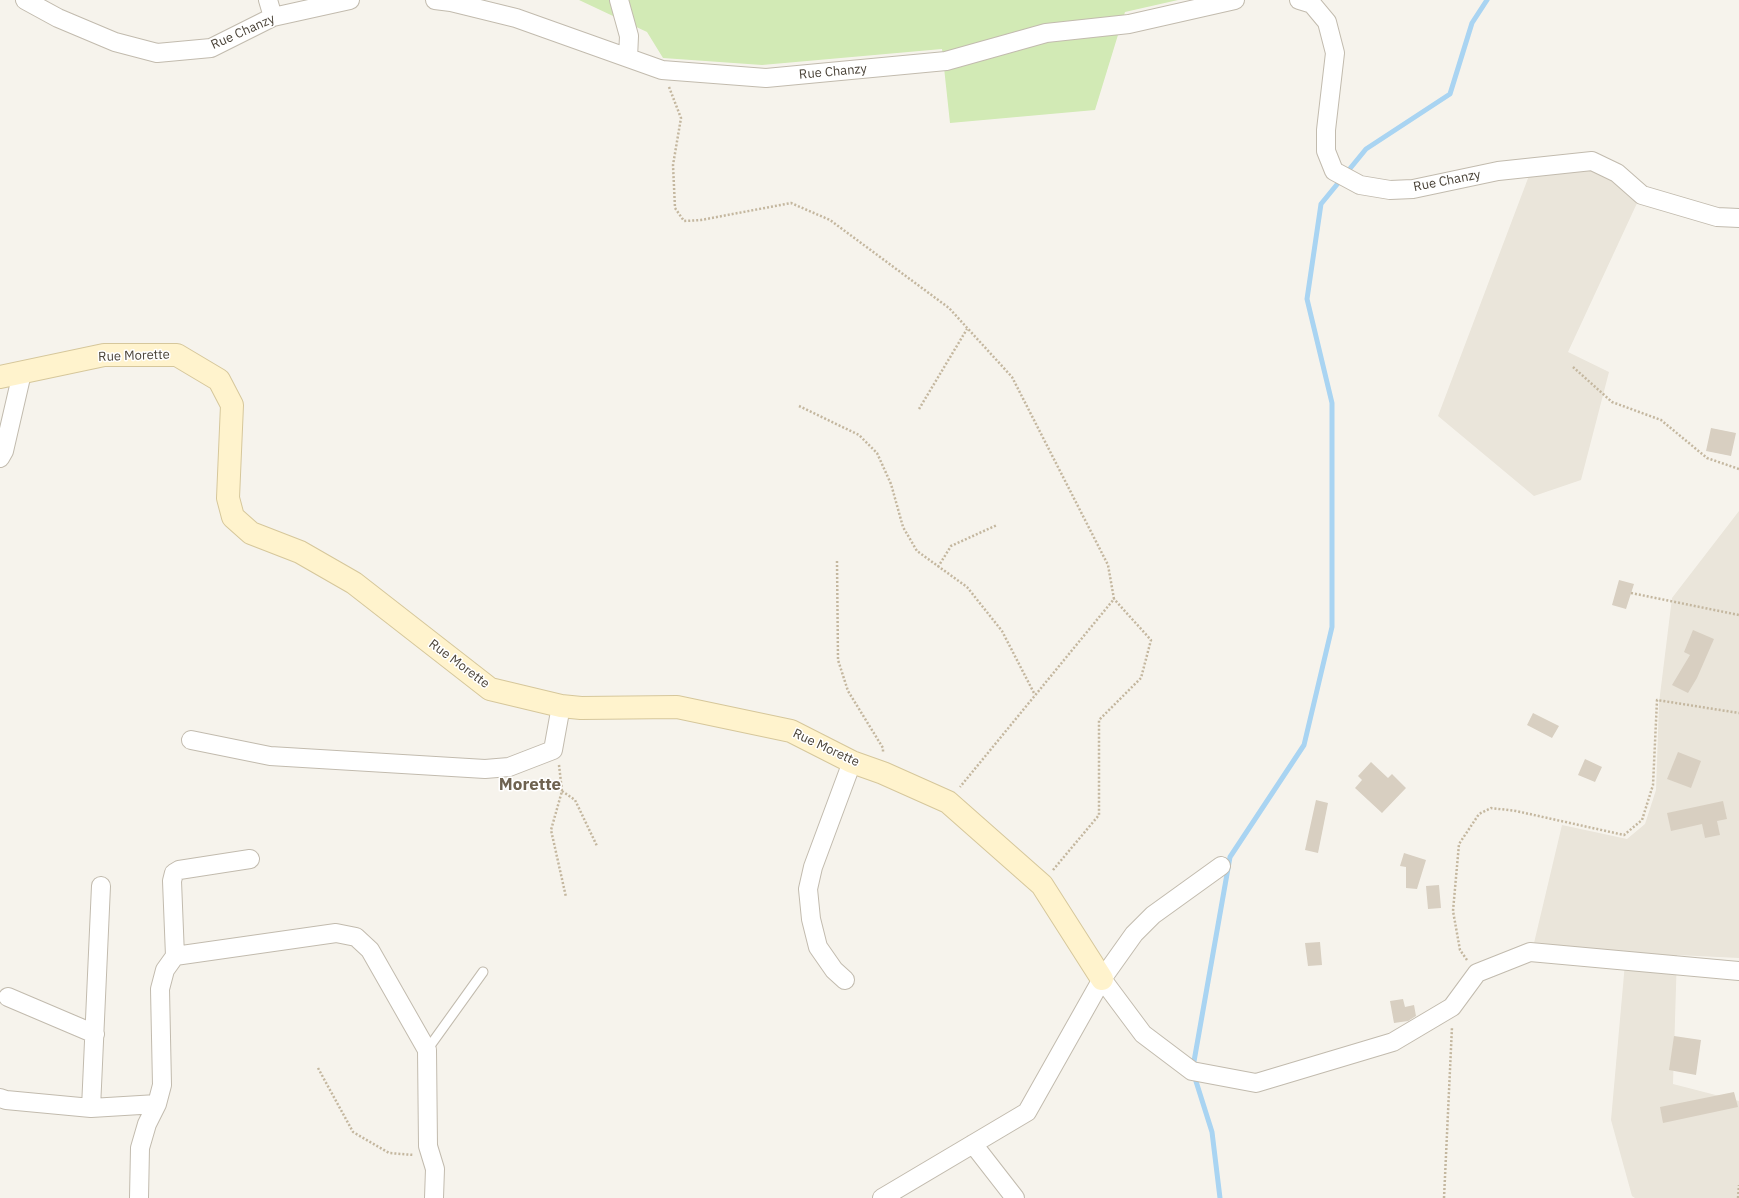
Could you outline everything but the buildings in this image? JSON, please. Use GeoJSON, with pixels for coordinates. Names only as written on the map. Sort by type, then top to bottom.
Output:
{"type":"FeatureCollection","features":[{"type":"Feature","properties":{"kind":"street","name":"Rue Chanzy"},"geometry":{"type":"LineString","coordinates":[[26,0],[58,18],[115,42],[157,53],[211,48],[273,17],[350,0]]}},
{"type":"Feature","properties":{"kind":"street"},"geometry":{"type":"LineString","coordinates":[[268,0],[273,17]]}},
{"type":"Feature","properties":{"kind":"street","name":"Rue Chanzy"},"geometry":{"type":"LineString","coordinates":[[434,0],[451,2],[516,18],[662,70],[766,78],[946,61],[1046,33],[1129,24],[1235,0]]}},
{"type":"Feature","properties":{"kind":"street"},"geometry":{"type":"LineString","coordinates":[[619,0],[629,36],[628,58]]}},
{"type":"Feature","properties":{"kind":"street","name":"Rue Chanzy"},"geometry":{"type":"LineString","coordinates":[[1299,0],[1312,4],[1328,22],[1334,53],[1326,130],[1326,150],[1334,170],[1360,184],[1390,190],[1413,189],[1498,171],[1592,162],[1617,173],[1642,196],[1717,217],[1739,218]]}},
{"type":"Feature","properties":{"kind":"street","name":"Rue Morette"},"geometry":{"type":"LineString","coordinates":[[0,378],[104,355],[178,355],[218,380],[232,405],[228,498],[233,517],[251,533],[300,552],[354,583],[490,689],[561,706],[582,708],[677,707],[791,731],[852,762],[883,773],[948,802],[1042,885],[1102,978]]}},
{"type":"Feature","properties":{"kind":"street"},"geometry":{"type":"LineString","coordinates":[[0,458],[4,451],[22,373]]}},
{"type":"Feature","properties":{"kind":"street"},"geometry":{"type":"LineString","coordinates":[[191,740],[270,756],[485,769],[509,766],[553,750],[561,706]]}},
{"type":"Feature","properties":{"kind":"street"},"geometry":{"type":"LineString","coordinates":[[845,980],[834,970],[818,947],[811,919],[808,889],[813,867],[852,762]]}},
{"type":"Feature","properties":{"kind":"street"},"geometry":{"type":"LineString","coordinates":[[139,1198],[140,1148],[147,1124],[157,1104],[162,1085],[160,989],[165,970],[175,956],[172,881],[174,873],[179,870],[250,859]]}},
{"type":"Feature","properties":{"kind":"street"},"geometry":{"type":"LineString","coordinates":[[882,1198],[1027,1112],[1102,978],[1134,934],[1153,916],[1221,866]]}},
{"type":"Feature","properties":{"kind":"street"},"geometry":{"type":"LineString","coordinates":[[91,1108],[100,886]]}},
{"type":"Feature","properties":{"kind":"street"},"geometry":{"type":"LineString","coordinates":[[175,956],[336,933],[356,937],[370,950],[427,1050],[428,1146],[435,1169],[434,1198]]}},
{"type":"Feature","properties":{"kind":"street"},"geometry":{"type":"LineString","coordinates":[[1102,978],[1143,1034],[1192,1071],[1256,1083],[1393,1042],[1452,1006],[1477,973],[1530,952],[1739,972]]}},
{"type":"Feature","properties":{"kind":"street"},"geometry":{"type":"LineString","coordinates":[[8,997],[95,1034]]}},
{"type":"Feature","properties":{"kind":"street"},"geometry":{"type":"LineString","coordinates":[[0,1098],[6,1100],[91,1108],[157,1104]]}},
{"type":"Feature","properties":{"kind":"street"},"geometry":{"type":"LineString","coordinates":[[973,1144],[1015,1198]]}},
{"type":"Feature","properties":{"kind":"lane"},"geometry":{"type":"LineString","coordinates":[[427,1050],[483,972]]}},
{"type":"Feature","properties":{"kind":"path"},"geometry":{"type":"LineString","coordinates":[[662,70],[681,118],[672,164],[675,208],[684,221],[701,220],[791,203],[830,220],[949,308],[1012,377],[1108,565],[1114,599],[1151,640],[1141,678],[1099,720],[1099,814],[1042,885]]}},
{"type":"Feature","properties":{"kind":"path"},"geometry":{"type":"LineString","coordinates":[[919,409],[967,329]]}},
{"type":"Feature","properties":{"kind":"path"},"geometry":{"type":"LineString","coordinates":[[1573,368],[1612,402],[1661,420],[1707,458],[1739,469]]}},
{"type":"Feature","properties":{"kind":"path"},"geometry":{"type":"LineString","coordinates":[[799,406],[859,435],[877,453],[891,484],[903,526],[917,551],[967,587],[1002,631],[1036,695]]}},
{"type":"Feature","properties":{"kind":"path"},"geometry":{"type":"LineString","coordinates":[[938,567],[952,546],[997,525]]}},
{"type":"Feature","properties":{"kind":"path"},"geometry":{"type":"LineString","coordinates":[[837,561],[838,660],[848,691],[883,748],[883,773]]}},
{"type":"Feature","properties":{"kind":"path"},"geometry":{"type":"LineString","coordinates":[[1631,594],[1739,615]]}},
{"type":"Feature","properties":{"kind":"path"},"geometry":{"type":"LineString","coordinates":[[948,802],[1114,599]]}},
{"type":"Feature","properties":{"kind":"path"},"geometry":{"type":"LineString","coordinates":[[1477,973],[1460,950],[1452,911],[1459,844],[1479,814],[1491,808],[1510,810],[1624,835],[1642,820],[1653,786],[1657,700],[1739,713]]}},
{"type":"Feature","properties":{"kind":"path"},"geometry":{"type":"LineString","coordinates":[[553,750],[560,768],[562,791],[551,830],[566,897]]}},
{"type":"Feature","properties":{"kind":"path"},"geometry":{"type":"LineString","coordinates":[[562,791],[575,800],[597,846]]}},
{"type":"Feature","properties":{"kind":"path"},"geometry":{"type":"LineString","coordinates":[[1444,1198],[1452,1058],[1452,1006]]}},
{"type":"Feature","properties":{"kind":"path"},"geometry":{"type":"LineString","coordinates":[[318,1068],[353,1132],[389,1153],[415,1155],[435,1169]]}},
{"type":"Feature","properties":{"kind":"path"},"geometry":{"type":"LineString","coordinates":[[1738,1198],[1739,1185]]}},
{"type":"Feature","properties":{"kind":"shaded area"},"geometry":{"type":"Polygon","coordinates":[[[1588,167],[1612,178],[1638,201],[1568,352],[1609,372],[1581,480],[1534,496],[1438,416],[1530,173],[1588,167]]]}},
{"type":"Feature","properties":{"kind":"shaded area"},"geometry":{"type":"Polygon","coordinates":[[[1739,511],[1739,958],[1677,955],[1673,1084],[1739,1101],[1739,1198],[1635,1198],[1632,1196],[1611,1120],[1626,952],[1534,943],[1562,825],[1627,839],[1645,824],[1656,790],[1659,703],[1672,598],[1739,511]]]}},
{"type":"Feature","properties":{"kind":"green space"},"geometry":{"type":"Polygon","coordinates":[[[579,0],[1178,0],[1125,12],[1095,110],[950,123],[942,49],[762,65],[663,58],[647,32],[579,0]]]}},
{"type":"Feature","properties":{"kind":"waterway"},"geometry":{"type":"LineString","coordinates":[[1193,1067],[1230,857],[1304,745],[1332,627],[1332,403],[1307,299],[1321,204],[1366,149],[1450,94],[1472,23],[1487,0]]}},
{"type":"Feature","properties":{"kind":"waterway"},"geometry":{"type":"LineString","coordinates":[[1194,1075],[1212,1132],[1220,1198]]}},
{"type":"Feature","properties":{"kind":"district","name":"Morette"},"geometry":{"type":"Point","coordinates":[530,785]}}]}
